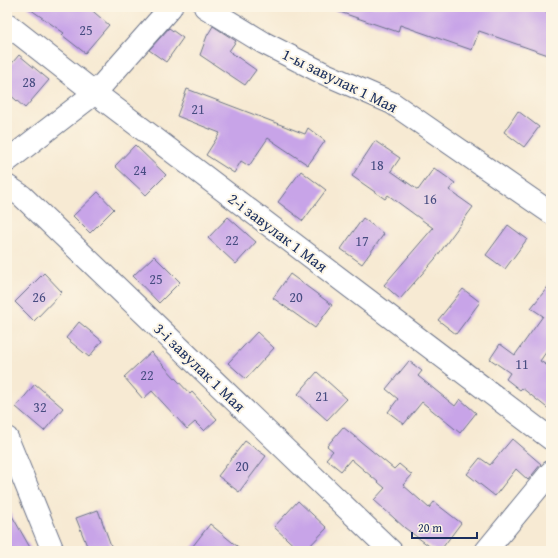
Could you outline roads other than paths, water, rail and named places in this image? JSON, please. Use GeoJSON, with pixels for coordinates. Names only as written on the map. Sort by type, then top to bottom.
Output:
{"type":"FeatureCollection","features":[{"type":"Feature","properties":{"kind":"street"},"geometry":{"type":"LineString","coordinates":[[7,161],[95,93],[171,7]]}},
{"type":"Feature","properties":{"kind":"street","name":"1-ы завулак 1 Мая"},"geometry":{"type":"LineString","coordinates":[[205,7],[264,43],[323,73],[392,103],[551,213]]}},
{"type":"Feature","properties":{"kind":"street","name":"2-і завулак 1 Мая"},"geometry":{"type":"LineString","coordinates":[[7,24],[95,93],[551,439]]}},
{"type":"Feature","properties":{"kind":"street","name":"3-і завулак 1 Мая"},"geometry":{"type":"LineString","coordinates":[[7,186],[22,196],[391,551]]}},
{"type":"Feature","properties":{"kind":"street"},"geometry":{"type":"LineString","coordinates":[[7,438],[53,551]]}},
{"type":"Feature","properties":{"kind":"street"},"geometry":{"type":"LineString","coordinates":[[486,551],[551,472]]}}]}
